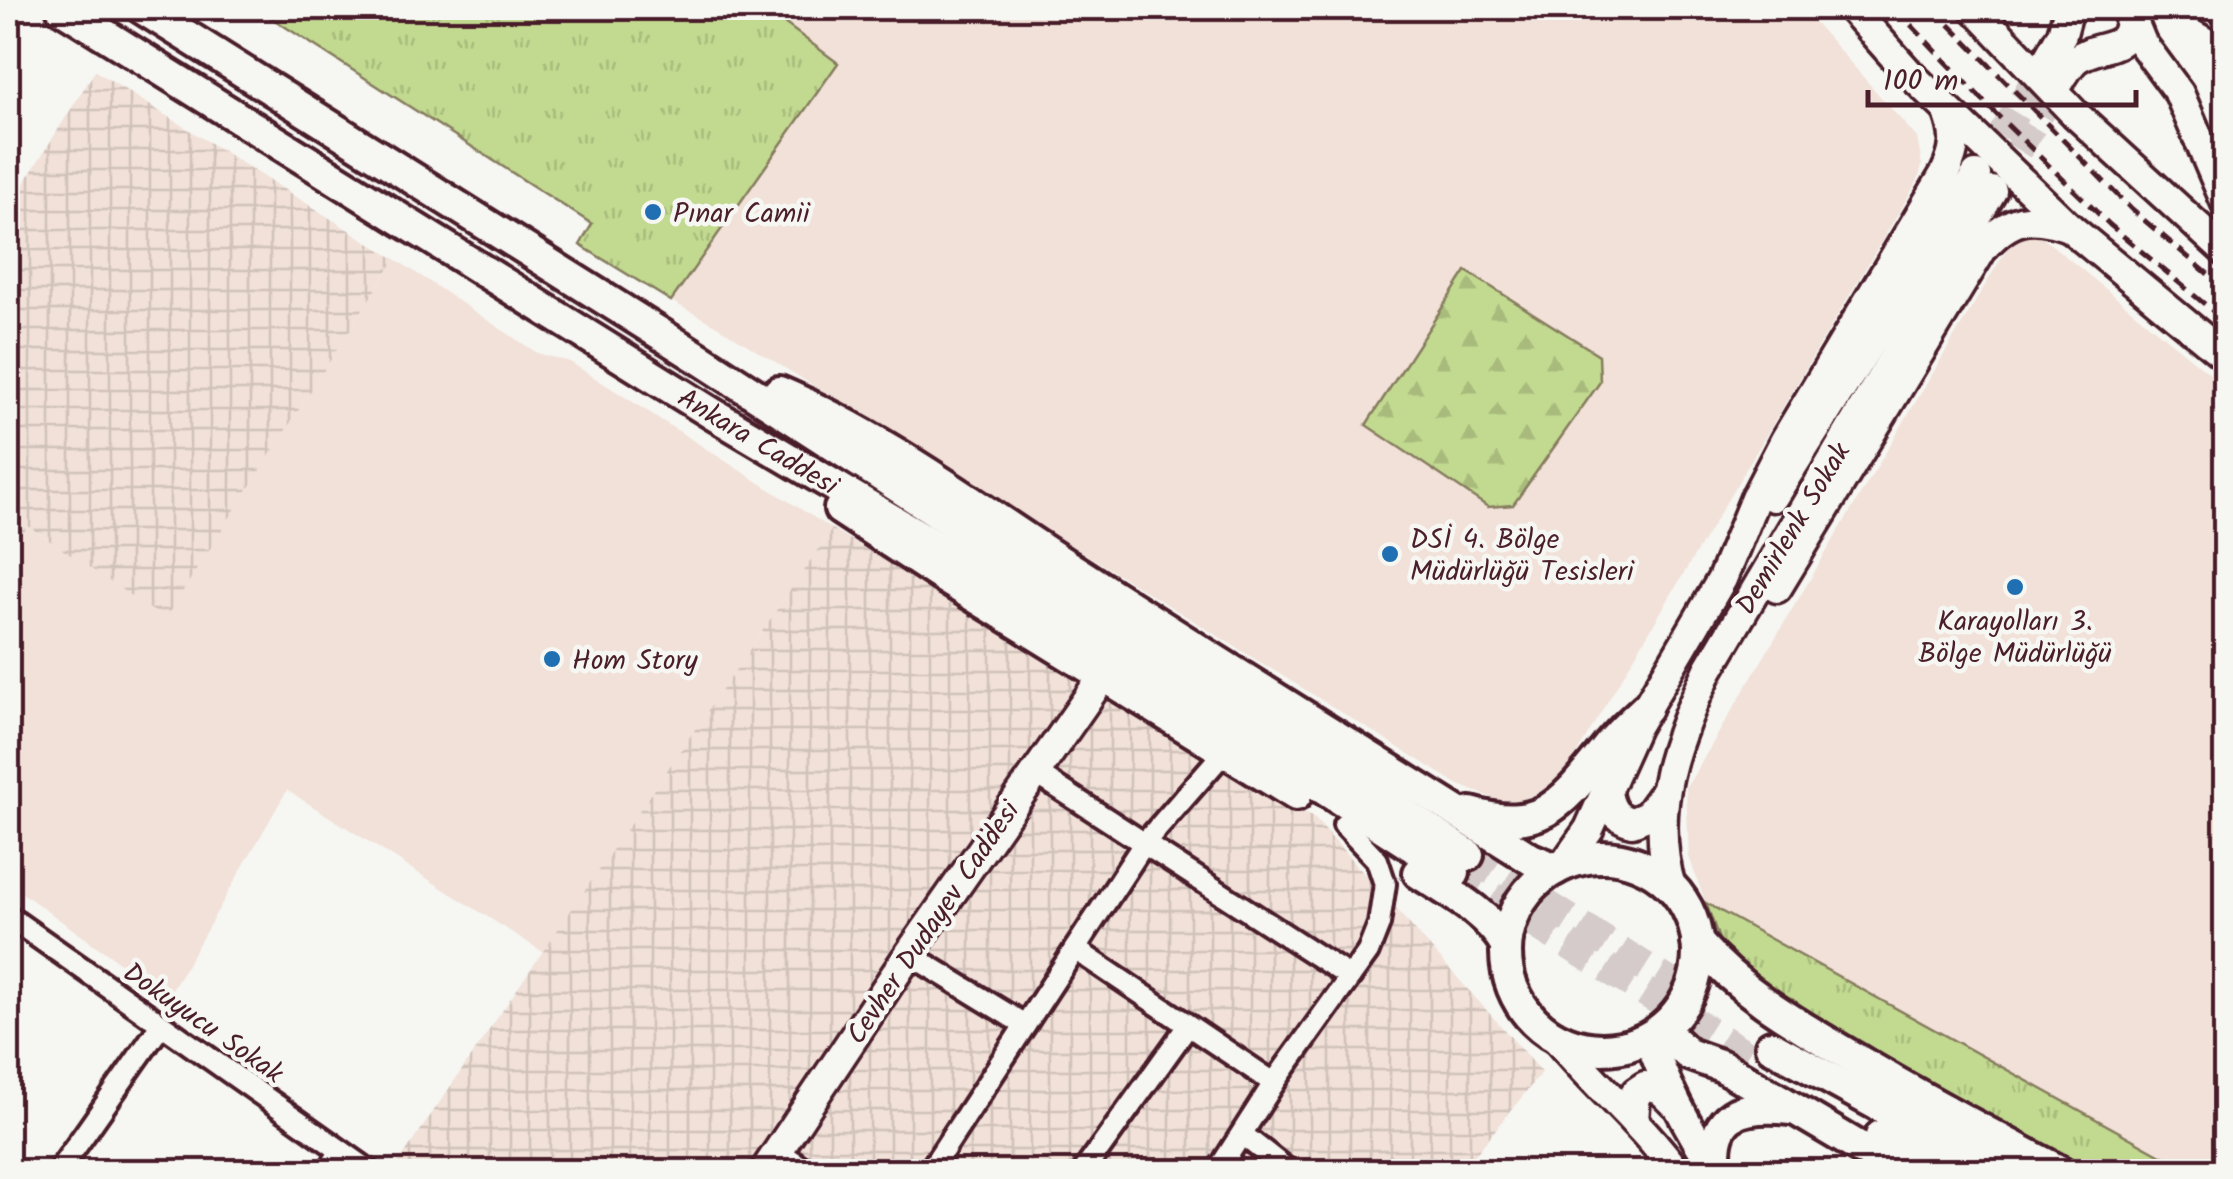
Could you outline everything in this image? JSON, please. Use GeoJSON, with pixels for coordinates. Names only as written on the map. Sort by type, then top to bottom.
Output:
{"type":"FeatureCollection","features":[{"type":"Feature","properties":{"kind":"main road","name":"Ankara Caddesi"},"geometry":{"type":"LineString","coordinates":[[62,8],[713,414],[963,562],[1242,736],[1461,864],[702,360],[142,8]]}},
{"type":"Feature","properties":{"kind":"main road"},"geometry":{"type":"LineString","coordinates":[[702,360],[809,405],[905,460],[1135,610],[1532,858],[1559,867]]}},
{"type":"Feature","properties":{"kind":"main road"},"geometry":{"type":"LineString","coordinates":[[713,414],[862,524],[1465,903],[1499,932],[1506,945]]}},
{"type":"Feature","properties":{"kind":"main road"},"geometry":{"type":"LineString","coordinates":[[1446,804],[1500,819],[1542,815],[1564,799],[1610,743],[1646,708]]}},
{"type":"Feature","properties":{"kind":"main road"},"geometry":{"type":"LineString","coordinates":[[1596,857],[1624,860],[1650,870],[1671,887],[1691,918],[1697,942],[1696,970],[1688,996],[1655,1033],[1609,1050],[1582,1048],[1556,1038],[1531,1018],[1508,977],[1506,945],[1518,907],[1534,885],[1559,867],[1596,857]]}},
{"type":"Feature","properties":{"kind":"main road"},"geometry":{"type":"LineString","coordinates":[[1697,942],[1733,981],[1780,1015],[1951,1114],[2061,1172]]}},
{"type":"Feature","properties":{"kind":"main road"},"geometry":{"type":"LineString","coordinates":[[1655,1033],[1688,1054],[1722,1066],[1901,1172]]}},
{"type":"Feature","properties":{"kind":"main road"},"geometry":{"type":"LineString","coordinates":[[1942,1172],[1764,1054],[2000,1172]]}},
{"type":"Feature","properties":{"kind":"main road"},"geometry":{"type":"LineString","coordinates":[[1716,1171],[1716,1137],[1729,1117],[1755,1108],[1798,1109]]}},
{"type":"Feature","properties":{"kind":"street"},"geometry":{"type":"LineString","coordinates":[[1851,8],[1948,112],[2069,227],[2226,356]]}},
{"type":"Feature","properties":{"kind":"street"},"geometry":{"type":"LineString","coordinates":[[1974,8],[2076,114],[2226,252]]}},
{"type":"Feature","properties":{"kind":"street"},"geometry":{"type":"LineString","coordinates":[[2069,8],[2053,71],[2119,43],[2130,26],[2128,10]]}},
{"type":"Feature","properties":{"kind":"street"},"geometry":{"type":"LineString","coordinates":[[2202,8],[2226,22]]}},
{"type":"Feature","properties":{"kind":"street"},"geometry":{"type":"LineString","coordinates":[[2128,10],[2142,42],[2180,93],[2226,203]]}},
{"type":"Feature","properties":{"kind":"street"},"geometry":{"type":"LineString","coordinates":[[1559,867],[1583,839],[1646,708],[1722,579],[1756,496],[1785,440],[1945,173],[1954,155],[1956,134],[1948,112]]}},
{"type":"Feature","properties":{"kind":"street","name":"Demirlenk Sokak"},"geometry":{"type":"LineString","coordinates":[[1671,887],[1662,838],[1663,794],[1679,732],[1708,669],[1984,184],[1722,579]]}},
{"type":"Feature","properties":{"kind":"street"},"geometry":{"type":"LineString","coordinates":[[1708,669],[1750,623],[1790,569],[1982,248],[2004,228],[2032,217],[2069,227]]}},
{"type":"Feature","properties":{"kind":"street","name":"Cevher Dudayev Caddesi"},"geometry":{"type":"LineString","coordinates":[[771,1161],[1104,675]]}},
{"type":"Feature","properties":{"kind":"street"},"geometry":{"type":"LineString","coordinates":[[929,1172],[1143,845],[1225,751]]}},
{"type":"Feature","properties":{"kind":"street"},"geometry":{"type":"LineString","coordinates":[[1034,772],[1350,977]]}},
{"type":"Feature","properties":{"kind":"street"},"geometry":{"type":"LineString","coordinates":[[1608,791],[1611,810],[1632,822],[1648,816],[1663,794]]}},
{"type":"Feature","properties":{"kind":"street"},"geometry":{"type":"LineString","coordinates":[[1217,1172],[1374,938],[1384,884],[1377,860],[1344,825]]}},
{"type":"Feature","properties":{"kind":"street","name":"Dokuyucu Sokak"},"geometry":{"type":"LineString","coordinates":[[8,916],[371,1172]]}},
{"type":"Feature","properties":{"kind":"street"},"geometry":{"type":"LineString","coordinates":[[1075,949],[1274,1083]]}},
{"type":"Feature","properties":{"kind":"street"},"geometry":{"type":"LineString","coordinates":[[910,954],[1025,1025]]}},
{"type":"Feature","properties":{"kind":"street"},"geometry":{"type":"LineString","coordinates":[[58,1172],[161,1025]]}},
{"type":"Feature","properties":{"kind":"street"},"geometry":{"type":"LineString","coordinates":[[1083,1172],[1187,1027]]}},
{"type":"Feature","properties":{"kind":"street"},"geometry":{"type":"LineString","coordinates":[[1655,1033],[1675,1104]]}},
{"type":"Feature","properties":{"kind":"street"},"geometry":{"type":"LineString","coordinates":[[1556,1038],[1676,1172]]}},
{"type":"Feature","properties":{"kind":"street"},"geometry":{"type":"LineString","coordinates":[[1634,1121],[1636,1092],[1646,1086],[1659,1088],[1675,1104],[1716,1171]]}},
{"type":"Feature","properties":{"kind":"street"},"geometry":{"type":"LineString","coordinates":[[1242,1135],[1286,1170]]}},
{"type":"Feature","properties":{"kind":"street"},"geometry":{"type":"LineString","coordinates":[[328,1172],[340,1152]]}},
{"type":"Feature","properties":{"kind":"street"},"geometry":{"type":"LineString","coordinates":[[771,1161],[809,1172]]}},
{"type":"Feature","properties":{"kind":"shaded area","name":"DSİ 4. Bölge Müdürlüğü Tesisleri"},"geometry":{"type":"Polygon","coordinates":[[[256,8],[1802,8],[1917,138],[1922,165],[1918,180],[1559,783],[1522,800],[1498,800],[1459,785],[671,301],[760,173],[256,8]]]}},
{"type":"Feature","properties":{"kind":"shaded area"},"geometry":{"type":"Polygon","coordinates":[[[95,71],[395,259],[165,619],[28,526],[8,557],[8,209],[95,71]]]}},
{"type":"Feature","properties":{"kind":"shaded area","name":"Karayolları 3. Bölge Müdürlüğü"},"geometry":{"type":"Polygon","coordinates":[[[2031,232],[2225,386],[2225,1171],[2090,1171],[1725,956],[1689,857],[1686,788],[2012,240],[2031,232]]]}},
{"type":"Feature","properties":{"kind":"shaded area"},"geometry":{"type":"Polygon","coordinates":[[[395,259],[537,353],[570,362],[832,529],[543,952],[287,790],[168,997],[8,883],[8,557],[28,526],[165,618],[395,259]]]}},
{"type":"Feature","properties":{"kind":"shaded area"},"geometry":{"type":"Polygon","coordinates":[[[832,529],[1315,819],[1542,1072],[1462,1171],[392,1172],[832,529]]]}},
{"type":"Feature","properties":{"kind":"green space"},"geometry":{"type":"Polygon","coordinates":[[[256,8],[764,8],[838,63],[671,301],[580,245],[592,224],[256,8]]]}},
{"type":"Feature","properties":{"kind":"green space"},"geometry":{"type":"Polygon","coordinates":[[[1466,271],[1599,355],[1600,382],[1513,505],[1488,507],[1366,425],[1466,271]]]}},
{"type":"Feature","properties":{"kind":"green space"},"geometry":{"type":"Polygon","coordinates":[[[1706,903],[2166,1158],[2158,1171],[2090,1171],[1864,1048],[1725,956],[1706,903]]]}},
{"type":"Feature","properties":{"kind":"tunnel"},"geometry":{"type":"LineString","coordinates":[[1979,172],[2046,62]]}},
{"type":"Feature","properties":{"kind":"tunnel"},"geometry":{"type":"LineString","coordinates":[[1996,186],[2060,81]]}},
{"type":"Feature","properties":{"kind":"tunnel"},"geometry":{"type":"LineString","coordinates":[[1468,855],[1696,999]]}},
{"type":"Feature","properties":{"kind":"tunnel"},"geometry":{"type":"LineString","coordinates":[[1454,873],[1758,1062]]}},
{"type":"Feature","properties":{"kind":"railway"},"geometry":{"type":"LineString","coordinates":[[1895,8],[2110,225],[2226,322]]}},
{"type":"Feature","properties":{"kind":"railway"},"geometry":{"type":"LineString","coordinates":[[1933,8],[2132,210],[2226,289]]}},
{"type":"Feature","properties":{"kind":"place","name":"Pınar Camii"},"geometry":{"type":"Point","coordinates":[653,212]}},
{"type":"Feature","properties":{"kind":"place","name":"DSİ 4. Bölge Müdürlüğü Tesisleri"},"geometry":{"type":"Point","coordinates":[1390,554]}},
{"type":"Feature","properties":{"kind":"place","name":"Karayolları 3. Bölge Müdürlüğü"},"geometry":{"type":"Point","coordinates":[2015,587]}},
{"type":"Feature","properties":{"kind":"place","name":"Hom Story"},"geometry":{"type":"Point","coordinates":[552,659]}}]}
